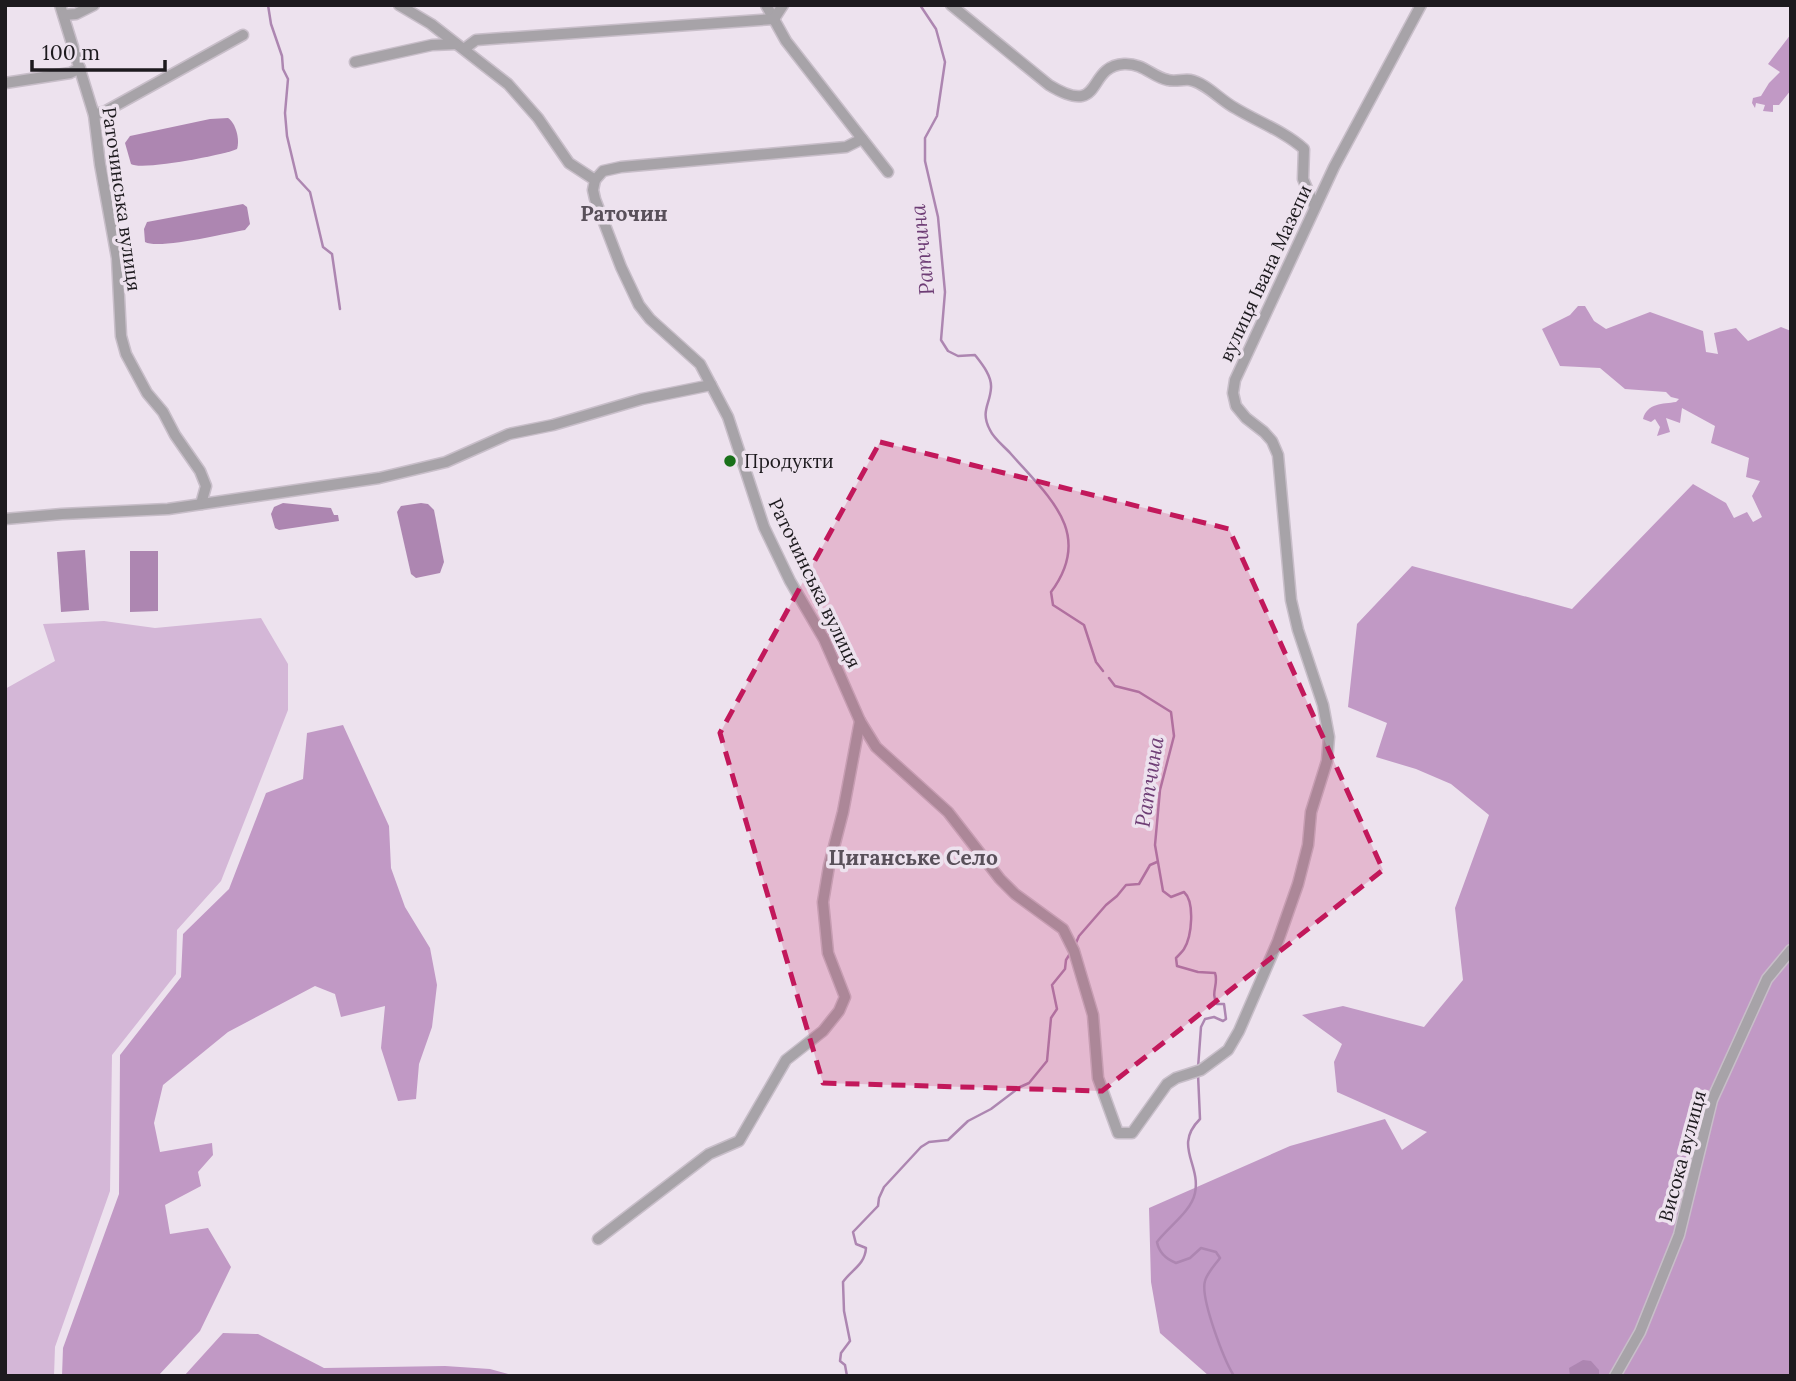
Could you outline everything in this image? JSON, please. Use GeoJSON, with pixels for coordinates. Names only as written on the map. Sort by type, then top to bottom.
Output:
{"type":"FeatureCollection","features":[{"type":"Feature","properties":{"kind":"street"},"geometry":{"type":"LineString","coordinates":[[62,10],[76,13],[94,5]]}},
{"type":"Feature","properties":{"kind":"street"},"geometry":{"type":"LineString","coordinates":[[399,5],[431,24],[508,84],[538,118],[569,163],[595,180],[603,171],[621,167],[846,147],[862,139]]}},
{"type":"Feature","properties":{"kind":"street"},"geometry":{"type":"LineString","coordinates":[[766,5],[786,41],[888,172]]}},
{"type":"Feature","properties":{"kind":"street"},"geometry":{"type":"LineString","coordinates":[[774,19],[783,5]]}},
{"type":"Feature","properties":{"kind":"street"},"geometry":{"type":"LineString","coordinates":[[951,5],[1063,94],[1080,98],[1086,95],[1105,72],[1117,65],[1128,64],[1143,67],[1168,80],[1190,80],[1205,86],[1234,108],[1293,139],[1304,149],[1303,179],[1315,207]]}},
{"type":"Feature","properties":{"kind":"street","name":"вулиця Івана Мазепи"},"geometry":{"type":"LineString","coordinates":[[1176,1077],[1201,1070],[1228,1050],[1234,1041],[1278,941],[1298,884],[1308,845],[1311,812],[1327,761],[1329,737],[1323,705],[1291,600],[1278,455],[1272,441],[1236,406],[1233,393],[1243,360],[1278,291],[1315,207],[1420,5]]}},
{"type":"Feature","properties":{"kind":"street","name":"Раточинська вулиця"},"geometry":{"type":"LineString","coordinates":[[62,10],[94,115],[117,258],[121,336],[125,354],[147,393],[163,412],[200,471],[206,486],[201,504]]}},
{"type":"Feature","properties":{"kind":"street"},"geometry":{"type":"LineString","coordinates":[[355,62],[432,45],[460,47],[476,40],[774,19]]}},
{"type":"Feature","properties":{"kind":"street"},"geometry":{"type":"LineString","coordinates":[[94,115],[106,111],[243,34]]}},
{"type":"Feature","properties":{"kind":"street"},"geometry":{"type":"LineString","coordinates":[[5,83],[70,73],[80,68]]}},
{"type":"Feature","properties":{"kind":"street","name":"Раточинська вулиця"},"geometry":{"type":"LineString","coordinates":[[595,180],[595,199],[639,305],[650,319],[700,364],[728,417],[764,527],[790,581],[824,639],[860,721],[876,747],[948,812],[1000,879],[1015,894],[1063,929],[1074,951],[1093,1015],[1098,1078],[1118,1133],[1132,1133],[1152,1103],[1176,1077]]}},
{"type":"Feature","properties":{"kind":"street"},"geometry":{"type":"LineString","coordinates":[[5,519],[168,509],[379,478],[446,462],[509,434],[553,425],[642,399],[711,385]]}},
{"type":"Feature","properties":{"kind":"street"},"geometry":{"type":"LineString","coordinates":[[598,1239],[709,1154],[739,1142],[786,1060],[823,1031],[839,1011],[845,997],[828,953],[823,902],[860,721]]}},
{"type":"Feature","properties":{"kind":"street","name":"Висока вулиця"},"geometry":{"type":"LineString","coordinates":[[1615,1376],[1640,1332],[1679,1235],[1712,1100],[1767,979],[1791,950]]}},
{"type":"Feature","properties":{"kind":"highlighted area"},"geometry":{"type":"Polygon","coordinates":[[[880,442],[1229,529],[1383,870],[1102,1091],[823,1083],[720,733],[880,442]]]}},
{"type":"Feature","properties":{"kind":"shaded area"},"geometry":{"type":"Polygon","coordinates":[[[1791,34],[1791,90],[1779,105],[1773,105],[1773,112],[1763,111],[1765,105],[1756,103],[1755,108],[1753,98],[1761,96],[1780,72],[1768,64],[1791,34]]]}},
{"type":"Feature","properties":{"kind":"shaded area"},"geometry":{"type":"Polygon","coordinates":[[[228,118],[237,132],[237,149],[166,164],[131,164],[125,143],[130,136],[210,119],[228,118]]]}},
{"type":"Feature","properties":{"kind":"shaded area"},"geometry":{"type":"Polygon","coordinates":[[[243,204],[247,207],[250,224],[245,230],[178,243],[145,242],[144,229],[147,222],[243,204]]]}},
{"type":"Feature","properties":{"kind":"shaded area"},"geometry":{"type":"Polygon","coordinates":[[[1578,306],[1585,306],[1594,321],[1606,329],[1650,312],[1703,331],[1706,352],[1718,354],[1714,333],[1736,328],[1748,341],[1781,327],[1791,331],[1791,1376],[1209,1376],[1160,1333],[1151,1282],[1149,1208],[1290,1146],[1385,1119],[1402,1150],[1427,1132],[1337,1092],[1334,1062],[1342,1044],[1302,1015],[1343,1006],[1424,1027],[1463,980],[1455,908],[1489,815],[1451,784],[1416,769],[1376,757],[1387,723],[1348,707],[1357,624],[1412,566],[1572,609],[1693,484],[1726,503],[1734,518],[1747,512],[1753,522],[1762,517],[1752,496],[1760,481],[1746,477],[1749,458],[1711,443],[1715,426],[1682,408],[1680,423],[1666,418],[1670,432],[1657,436],[1660,427],[1655,419],[1651,422],[1643,419],[1652,407],[1679,399],[1666,392],[1625,389],[1600,368],[1560,366],[1542,329],[1570,315],[1578,306]]]}},
{"type":"Feature","properties":{"kind":"shaded area"},"geometry":{"type":"Polygon","coordinates":[[[283,503],[331,508],[334,515],[338,515],[339,521],[279,530],[275,528],[271,514],[274,507],[283,503]]]}},
{"type":"Feature","properties":{"kind":"shaded area"},"geometry":{"type":"Polygon","coordinates":[[[428,504],[434,510],[444,562],[440,573],[416,578],[411,574],[397,512],[401,506],[428,504]]]}},
{"type":"Feature","properties":{"kind":"shaded area"},"geometry":{"type":"Polygon","coordinates":[[[85,550],[89,610],[61,612],[57,552],[85,550]]]}},
{"type":"Feature","properties":{"kind":"shaded area"},"geometry":{"type":"Polygon","coordinates":[[[130,551],[158,551],[158,611],[130,612],[130,551]]]}},
{"type":"Feature","properties":{"kind":"shaded area"},"geometry":{"type":"Polygon","coordinates":[[[261,618],[288,664],[288,710],[221,881],[177,930],[176,974],[112,1055],[110,1191],[55,1347],[54,1376],[5,1376],[5,689],[55,661],[43,624],[104,621],[155,628],[261,618]]]}},
{"type":"Feature","properties":{"kind":"shaded area"},"geometry":{"type":"Polygon","coordinates":[[[343,725],[389,826],[391,868],[405,907],[430,948],[437,985],[432,1027],[419,1064],[416,1099],[398,1101],[381,1048],[385,1006],[341,1017],[335,994],[315,986],[228,1032],[163,1085],[154,1123],[160,1152],[212,1143],[213,1155],[198,1172],[201,1186],[165,1205],[170,1234],[208,1228],[231,1267],[200,1331],[158,1376],[62,1376],[63,1348],[119,1194],[120,1055],[181,977],[183,934],[229,889],[266,793],[303,779],[307,733],[343,725]]]}},
{"type":"Feature","properties":{"kind":"shaded area"},"geometry":{"type":"Polygon","coordinates":[[[223,1333],[258,1334],[324,1368],[445,1366],[490,1369],[516,1376],[184,1376],[223,1333]]]}},
{"type":"Feature","properties":{"kind":"shaded area"},"geometry":{"type":"Polygon","coordinates":[[[1583,1360],[1591,1361],[1599,1370],[1599,1376],[1570,1376],[1569,1368],[1583,1360]]]}},
{"type":"Feature","properties":{"kind":"waterway"},"geometry":{"type":"LineString","coordinates":[[268,5],[283,69],[288,79],[285,113],[287,136],[297,178],[310,192],[323,247],[332,254],[340,309]]}},
{"type":"Feature","properties":{"kind":"waterway","name":"Ратчина"},"geometry":{"type":"LineString","coordinates":[[920,5],[936,29],[945,62],[937,116],[925,138],[925,161],[938,217],[945,292],[941,340],[948,351],[958,356],[975,355],[983,366],[991,384],[986,413],[990,430],[1040,486],[1062,518],[1068,534],[1068,552],[1063,571],[1051,592],[1053,605],[1084,625],[1096,662],[1103,671]]}},
{"type":"Feature","properties":{"kind":"waterway","name":"Ратчина"},"geometry":{"type":"LineString","coordinates":[[1109,678],[1115,686],[1139,692],[1171,712],[1174,736],[1160,790],[1155,845],[1163,891],[1171,897],[1184,892],[1190,903],[1189,936],[1184,949],[1176,958],[1177,966],[1215,973],[1215,1000],[1217,1004],[1224,1004],[1226,1019],[1205,1019],[1201,1027],[1198,1068]]}},
{"type":"Feature","properties":{"kind":"waterway"},"geometry":{"type":"LineString","coordinates":[[1075,945],[1079,936],[1106,905],[1126,885],[1139,884],[1150,865],[1157,862]]}},
{"type":"Feature","properties":{"kind":"waterway"},"geometry":{"type":"LineString","coordinates":[[847,1376],[845,1365],[840,1361],[841,1353],[850,1341],[844,1311],[843,1282],[860,1263],[866,1248],[856,1244],[853,1232],[878,1206],[884,1187],[921,1147],[929,1142],[948,1140],[968,1121],[1029,1083],[1047,1061],[1051,1018],[1057,1009],[1052,985],[1065,969],[1071,952]]}},
{"type":"Feature","properties":{"kind":"waterway","name":"Ратчина"},"geometry":{"type":"LineString","coordinates":[[1198,1074],[1200,1119],[1192,1129],[1188,1147],[1195,1173],[1195,1193],[1184,1213],[1157,1242],[1164,1255],[1176,1263],[1190,1258],[1201,1248],[1216,1252],[1220,1258],[1207,1275],[1204,1289],[1214,1329],[1234,1376]]}},
{"type":"Feature","properties":{"kind":"place","name":"Продукти"},"geometry":{"type":"Point","coordinates":[730,461]}},
{"type":"Feature","properties":{"kind":"district","name":"Раточин"},"geometry":{"type":"Point","coordinates":[624,213]}},
{"type":"Feature","properties":{"kind":"district","name":"Циганське Село"},"geometry":{"type":"Point","coordinates":[913,857]}}]}
